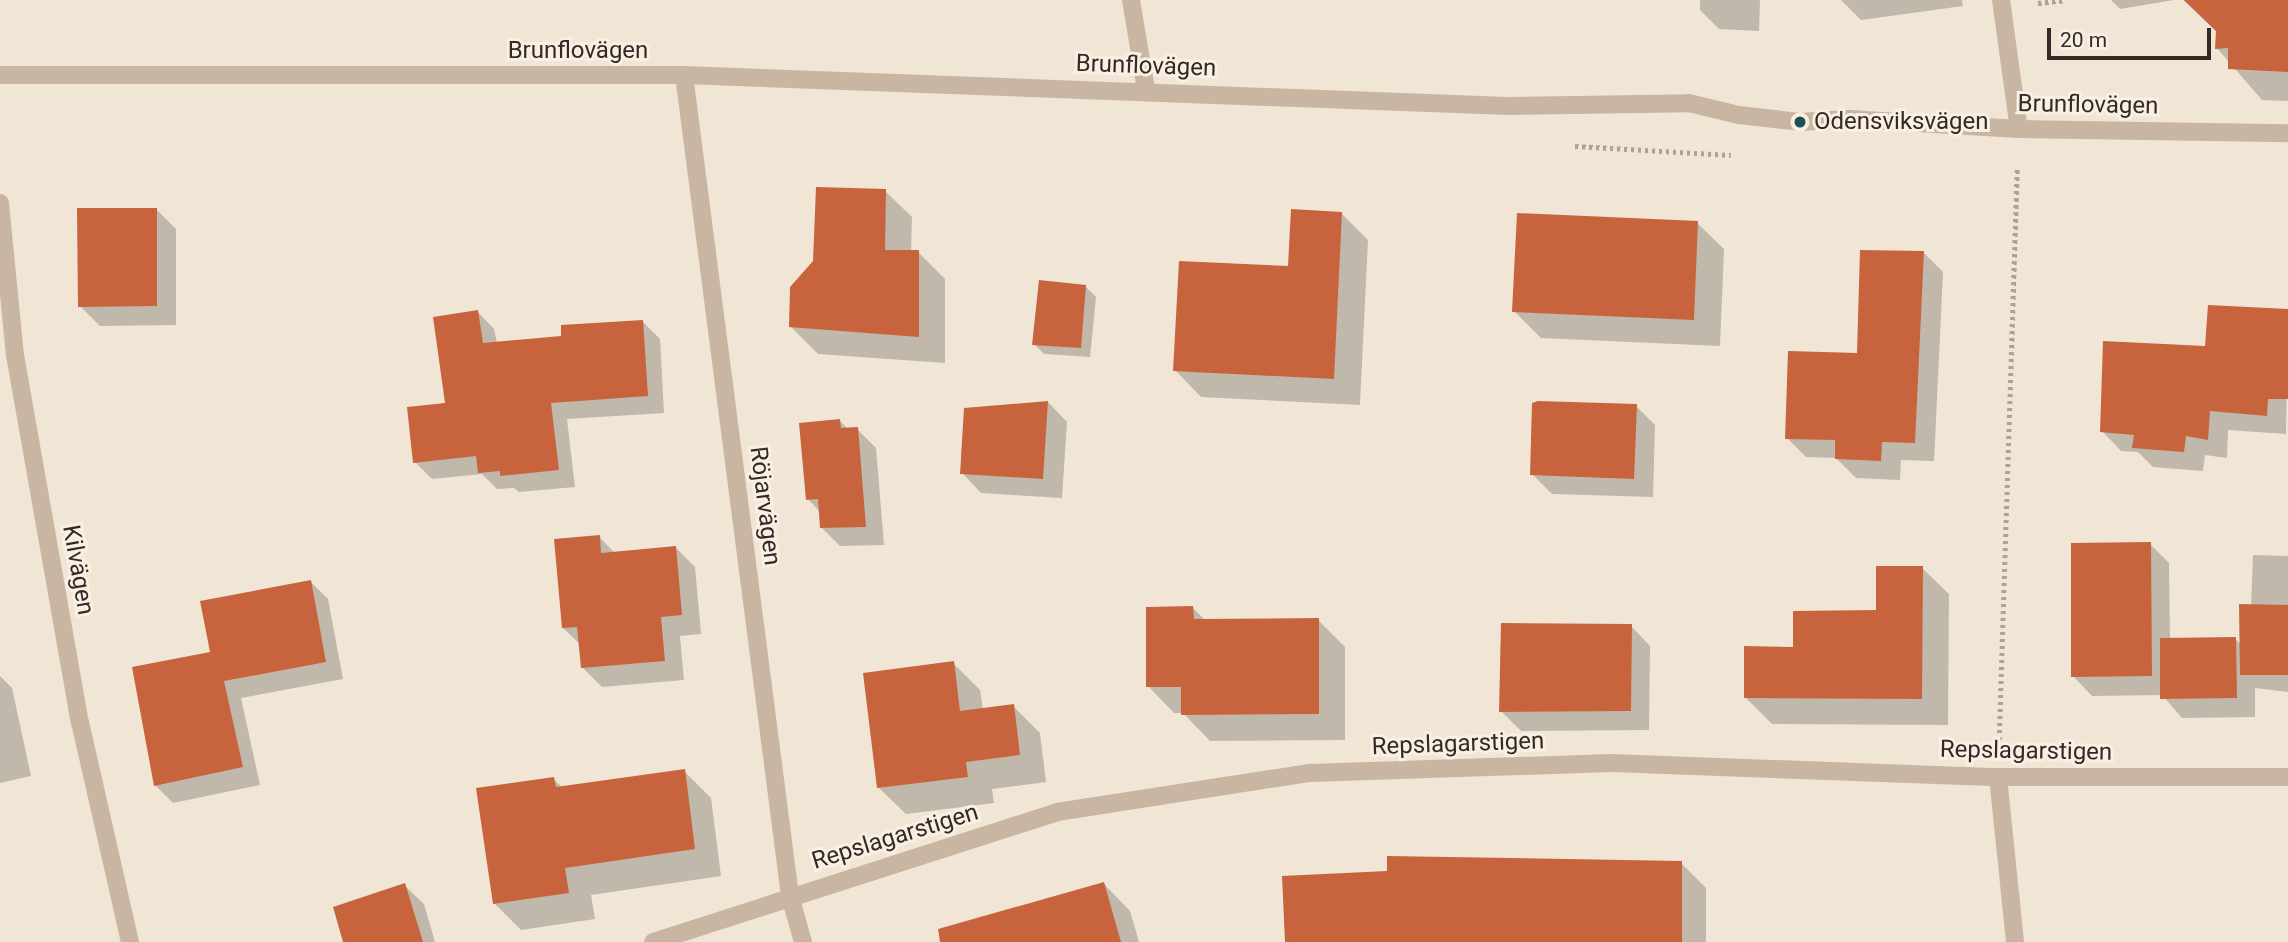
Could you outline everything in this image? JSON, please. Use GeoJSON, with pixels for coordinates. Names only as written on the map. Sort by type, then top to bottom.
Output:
{"type":"FeatureCollection","features":[{"type":"Feature","properties":{"kind":"street"},"geometry":{"type":"LineString","coordinates":[[1131,0],[1146,90]]}},
{"type":"Feature","properties":{"kind":"street"},"geometry":{"type":"LineString","coordinates":[[2001,0],[2019,129]]}},
{"type":"Feature","properties":{"kind":"street","name":"Brunflovägen"},"geometry":{"type":"LineString","coordinates":[[0,75],[684,75],[1146,90],[1507,106],[1689,103],[1739,115],[1800,122],[1849,119],[2019,129],[2288,133]]}},
{"type":"Feature","properties":{"kind":"street","name":"Röjarvägen"},"geometry":{"type":"LineString","coordinates":[[684,75],[790,896],[803,942]]}},
{"type":"Feature","properties":{"kind":"street","name":"Kilvägen"},"geometry":{"type":"LineString","coordinates":[[0,203],[22,396],[80,722],[130,942]]}},
{"type":"Feature","properties":{"kind":"street","name":"Repslagarstigen"},"geometry":{"type":"LineString","coordinates":[[653,942],[1057,812],[1310,773],[1611,763],[1998,777],[2288,777]]}},
{"type":"Feature","properties":{"kind":"street"},"geometry":{"type":"LineString","coordinates":[[1998,777],[2015,942]]}},
{"type":"Feature","properties":{"kind":"path"},"geometry":{"type":"LineString","coordinates":[[1998,777],[2019,129]]}},
{"type":"Feature","properties":{"kind":"building"},"geometry":{"type":"Polygon","coordinates":[[[2184,0],[2288,0],[2288,72],[2228,69],[2228,48],[2215,49],[2216,31],[2184,0]]]}},
{"type":"Feature","properties":{"kind":"building"},"geometry":{"type":"Polygon","coordinates":[[[816,187],[886,189],[885,250],[919,250],[919,337],[789,327],[790,287],[813,261],[816,187]]]}},
{"type":"Feature","properties":{"kind":"building"},"geometry":{"type":"Polygon","coordinates":[[[77,208],[157,208],[157,306],[78,307],[77,208]]]}},
{"type":"Feature","properties":{"kind":"building"},"geometry":{"type":"Polygon","coordinates":[[[1291,209],[1342,212],[1334,379],[1173,371],[1179,261],[1288,266],[1291,209]]]}},
{"type":"Feature","properties":{"kind":"building"},"geometry":{"type":"Polygon","coordinates":[[[1517,213],[1698,221],[1694,320],[1512,312],[1517,213]]]}},
{"type":"Feature","properties":{"kind":"building"},"geometry":{"type":"Polygon","coordinates":[[[1860,250],[1924,251],[1915,443],[1882,442],[1881,461],[1835,459],[1835,440],[1785,439],[1788,351],[1857,353],[1860,250]]]}},
{"type":"Feature","properties":{"kind":"building"},"geometry":{"type":"Polygon","coordinates":[[[1039,280],[1086,285],[1081,348],[1032,345],[1039,280]]]}},
{"type":"Feature","properties":{"kind":"building"},"geometry":{"type":"Polygon","coordinates":[[[2208,305],[2288,309],[2288,399],[2268,399],[2267,416],[2210,411],[2208,440],[2186,436],[2184,452],[2132,448],[2134,435],[2100,432],[2103,341],[2205,346],[2208,305]]]}},
{"type":"Feature","properties":{"kind":"building"},"geometry":{"type":"Polygon","coordinates":[[[478,310],[483,343],[561,336],[561,325],[643,320],[648,396],[551,403],[559,470],[500,476],[500,471],[478,473],[476,456],[413,463],[407,407],[445,403],[433,317],[478,310]]]}},
{"type":"Feature","properties":{"kind":"building"},"geometry":{"type":"Polygon","coordinates":[[[1048,401],[1043,479],[960,474],[964,408],[1048,401]]]}},
{"type":"Feature","properties":{"kind":"building"},"geometry":{"type":"Polygon","coordinates":[[[1532,403],[1637,404],[1634,479],[1530,475],[1532,403]]]}},
{"type":"Feature","properties":{"kind":"building"},"geometry":{"type":"Polygon","coordinates":[[[840,419],[841,428],[858,427],[866,527],[820,528],[818,499],[806,500],[799,423],[840,419]]]}},
{"type":"Feature","properties":{"kind":"building"},"geometry":{"type":"Polygon","coordinates":[[[600,535],[601,553],[676,546],[682,615],[661,617],[665,661],[581,668],[577,627],[562,628],[554,539],[600,535]]]}},
{"type":"Feature","properties":{"kind":"building"},"geometry":{"type":"Polygon","coordinates":[[[2151,542],[2152,676],[2071,677],[2071,543],[2151,542]]]}},
{"type":"Feature","properties":{"kind":"building"},"geometry":{"type":"Polygon","coordinates":[[[1876,566],[1923,566],[1922,699],[1744,698],[1744,646],[1793,647],[1793,611],[1876,610],[1876,566]]]}},
{"type":"Feature","properties":{"kind":"building"},"geometry":{"type":"Polygon","coordinates":[[[311,580],[326,662],[224,681],[243,767],[154,786],[132,667],[210,652],[200,601],[311,580]]]}},
{"type":"Feature","properties":{"kind":"building"},"geometry":{"type":"Polygon","coordinates":[[[2239,604],[2288,605],[2288,675],[2240,675],[2239,604]]]}},
{"type":"Feature","properties":{"kind":"building"},"geometry":{"type":"Polygon","coordinates":[[[1193,606],[1194,619],[1319,618],[1319,714],[1181,715],[1181,687],[1146,687],[1146,607],[1193,606]]]}},
{"type":"Feature","properties":{"kind":"building"},"geometry":{"type":"Polygon","coordinates":[[[1501,623],[1632,624],[1631,711],[1499,712],[1501,623]]]}},
{"type":"Feature","properties":{"kind":"building"},"geometry":{"type":"Polygon","coordinates":[[[2236,637],[2237,698],[2160,699],[2160,638],[2236,637]]]}},
{"type":"Feature","properties":{"kind":"building"},"geometry":{"type":"Polygon","coordinates":[[[954,661],[960,711],[1014,704],[1020,755],[966,762],[968,777],[877,788],[863,673],[954,661]]]}},
{"type":"Feature","properties":{"kind":"building"},"geometry":{"type":"Polygon","coordinates":[[[685,769],[695,849],[565,868],[569,893],[493,904],[476,788],[554,777],[556,787],[685,769]]]}},
{"type":"Feature","properties":{"kind":"building"},"geometry":{"type":"Polygon","coordinates":[[[1387,856],[1682,861],[1682,942],[1285,942],[1282,876],[1387,871],[1387,856]]]}},
{"type":"Feature","properties":{"kind":"building"},"geometry":{"type":"Polygon","coordinates":[[[1104,882],[1121,942],[940,942],[938,929],[1104,882]]]}},
{"type":"Feature","properties":{"kind":"building"},"geometry":{"type":"Polygon","coordinates":[[[405,883],[423,942],[343,942],[333,907],[405,883]]]}},
{"type":"Feature","properties":{"kind":"place","name":"Odensviksvägen"},"geometry":{"type":"Point","coordinates":[1800,122]}}]}
